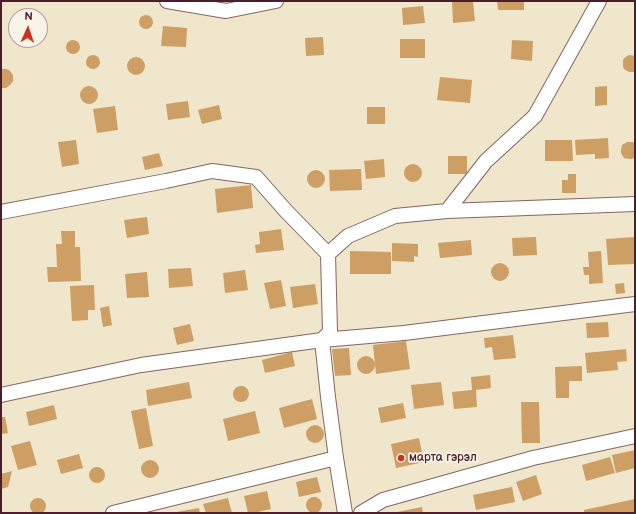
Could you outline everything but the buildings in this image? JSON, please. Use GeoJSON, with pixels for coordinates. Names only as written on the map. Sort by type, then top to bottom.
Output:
{"type":"FeatureCollection","features":[{"type":"Feature","properties":{"kind":"street"},"geometry":{"type":"LineString","coordinates":[[167,1],[226,11],[276,1]]}},
{"type":"Feature","properties":{"kind":"street"},"geometry":{"type":"LineString","coordinates":[[447,211],[486,160],[535,116],[599,1]]}},
{"type":"Feature","properties":{"kind":"street"},"geometry":{"type":"LineString","coordinates":[[1,212],[212,171],[256,177],[286,211],[328,254],[330,332],[322,340]]}},
{"type":"Feature","properties":{"kind":"street"},"geometry":{"type":"LineString","coordinates":[[328,254],[348,236],[395,216],[447,211],[635,204]]}},
{"type":"Feature","properties":{"kind":"street"},"geometry":{"type":"LineString","coordinates":[[1,395],[141,365],[322,340],[404,333],[635,304]]}},
{"type":"Feature","properties":{"kind":"street"},"geometry":{"type":"LineString","coordinates":[[322,340],[336,458],[345,513]]}},
{"type":"Feature","properties":{"kind":"street"},"geometry":{"type":"LineString","coordinates":[[361,513],[383,500],[533,458],[635,436]]}},
{"type":"Feature","properties":{"kind":"street"},"geometry":{"type":"LineString","coordinates":[[113,513],[336,458]]}},
{"type":"Feature","properties":{"kind":"place","name":"марта гэрэл"},"geometry":{"type":"Point","coordinates":[401,458]}}]}
